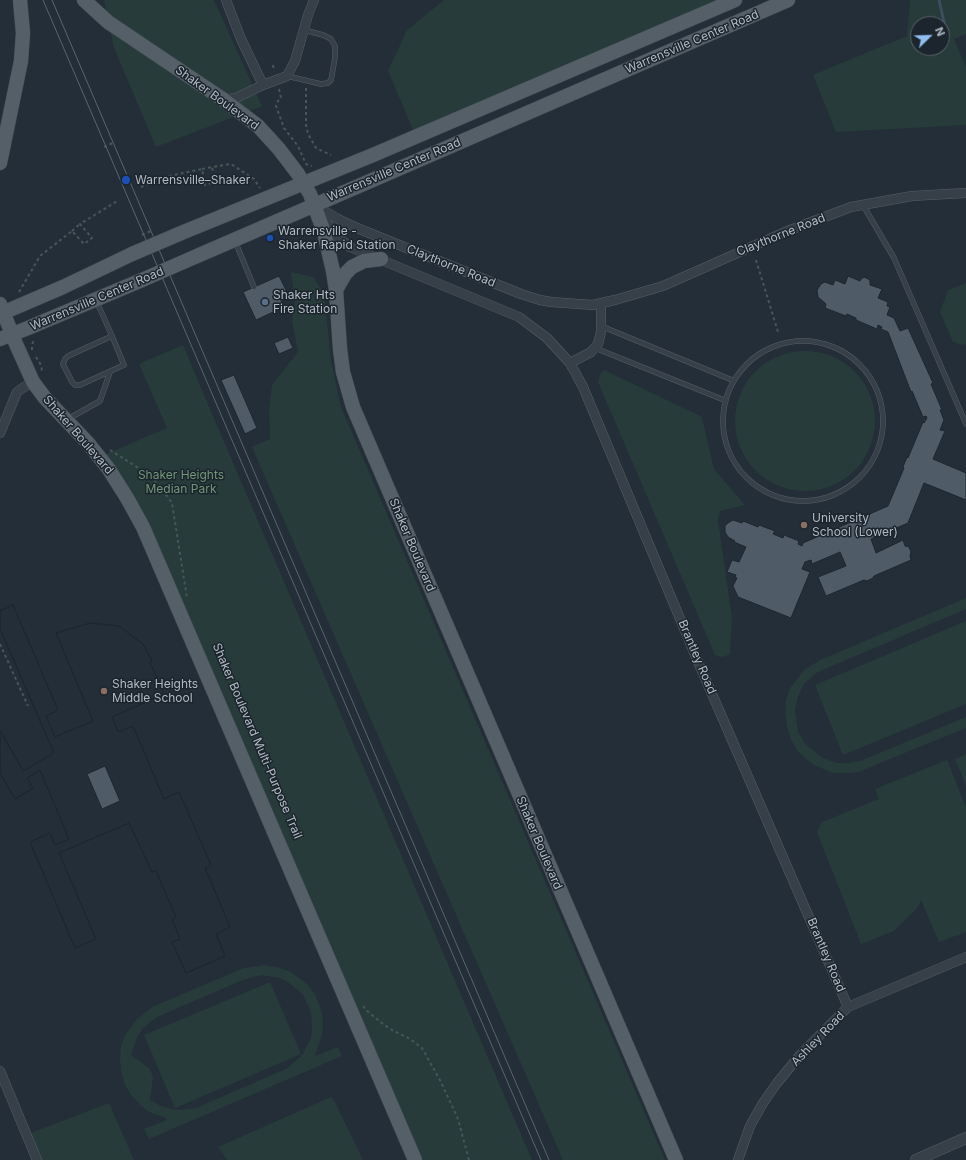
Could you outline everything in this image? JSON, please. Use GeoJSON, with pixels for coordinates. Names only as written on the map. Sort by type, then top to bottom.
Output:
{"type":"FeatureCollection","features":[{"type":"Feature","properties":{"kind":"main road"},"geometry":{"type":"LineString","coordinates":[[0,163],[21,61],[23,33],[20,0]]}},
{"type":"Feature","properties":{"kind":"main road","name":"Shaker Boulevard"},"geometry":{"type":"LineString","coordinates":[[84,0],[92,9],[108,22],[224,100],[258,126],[279,149],[304,184],[324,232],[336,290],[342,372],[353,407],[676,1160]]}},
{"type":"Feature","properties":{"kind":"main road","name":"Warrensville Center Road"},"geometry":{"type":"LineString","coordinates":[[1,310],[63,287],[186,230],[304,184],[735,0]]}},
{"type":"Feature","properties":{"kind":"main road","name":"Warrensville Center Road"},"geometry":{"type":"LineString","coordinates":[[6,337],[96,300],[788,0]]}},
{"type":"Feature","properties":{"kind":"main road"},"geometry":{"type":"LineString","coordinates":[[336,290],[345,274],[353,266],[364,261],[381,259]]}},
{"type":"Feature","properties":{"kind":"main road","name":"Shaker Boulevard"},"geometry":{"type":"LineString","coordinates":[[1,310],[6,337],[37,377],[45,398],[88,443],[108,468],[127,498],[149,542],[415,1160]]}},
{"type":"Feature","properties":{"kind":"street"},"geometry":{"type":"LineString","coordinates":[[226,0],[263,85]]}},
{"type":"Feature","properties":{"kind":"street"},"geometry":{"type":"LineString","coordinates":[[224,100],[242,96],[263,85],[287,76],[295,61],[314,0]]}},
{"type":"Feature","properties":{"kind":"street","name":"Claythorne Road"},"geometry":{"type":"LineString","coordinates":[[314,205],[357,228],[521,294],[540,300],[562,303],[602,304],[663,286],[785,232],[851,207],[912,196],[966,193]]}},
{"type":"Feature","properties":{"kind":"street","name":"Claythorne Road"},"geometry":{"type":"LineString","coordinates":[[314,205],[331,230],[342,242],[350,247],[510,313],[526,322]]}},
{"type":"Feature","properties":{"kind":"street"},"geometry":{"type":"LineString","coordinates":[[570,362],[587,355],[595,348],[600,338],[602,326],[602,304]]}},
{"type":"Feature","properties":{"kind":"street","name":"Brantley Road"},"geometry":{"type":"LineString","coordinates":[[526,322],[546,338],[570,362],[584,387],[699,664],[848,1007]]}},
{"type":"Feature","properties":{"kind":"street"},"geometry":{"type":"LineString","coordinates":[[0,433],[18,392],[37,377]]}},
{"type":"Feature","properties":{"kind":"street","name":"Ashley Road"},"geometry":{"type":"LineString","coordinates":[[738,1160],[750,1126],[763,1103],[777,1083],[800,1055],[848,1007],[966,957]]}},
{"type":"Feature","properties":{"kind":"street"},"geometry":{"type":"LineString","coordinates":[[0,1071],[37,1160]]}},
{"type":"Feature","properties":{"kind":"street"},"geometry":{"type":"LineString","coordinates":[[916,1160],[966,1138]]}},
{"type":"Feature","properties":{"kind":"lane"},"geometry":{"type":"LineString","coordinates":[[287,76],[321,84],[328,83],[331,80],[335,58],[335,46],[331,39],[323,35],[304,30]]}},
{"type":"Feature","properties":{"kind":"lane"},"geometry":{"type":"LineString","coordinates":[[863,205],[894,258],[966,424]]}},
{"type":"Feature","properties":{"kind":"lane"},"geometry":{"type":"LineString","coordinates":[[235,239],[254,287]]}},
{"type":"Feature","properties":{"kind":"lane"},"geometry":{"type":"LineString","coordinates":[[96,300],[112,336],[124,365],[80,385],[75,385],[63,364],[65,359],[68,356],[112,336]]}},
{"type":"Feature","properties":{"kind":"lane"},"geometry":{"type":"LineString","coordinates":[[602,326],[732,380]]}},
{"type":"Feature","properties":{"kind":"lane"},"geometry":{"type":"LineString","coordinates":[[803,339],[830,344],[854,357],[871,378],[882,403],[883,430],[876,456],[861,478],[839,494],[813,501],[786,500],[761,490],[740,473],[727,449],[722,423],[724,400],[732,380],[753,356],[777,344],[803,339]]}},
{"type":"Feature","properties":{"kind":"lane"},"geometry":{"type":"LineString","coordinates":[[595,348],[724,400]]}},
{"type":"Feature","properties":{"kind":"lane"},"geometry":{"type":"LineString","coordinates":[[66,420],[100,401],[110,372]]}},
{"type":"Feature","properties":{"kind":"path"},"geometry":{"type":"LineString","coordinates":[[306,80],[306,125],[308,134],[316,148],[331,154]]}},
{"type":"Feature","properties":{"kind":"path"},"geometry":{"type":"LineString","coordinates":[[281,98],[276,106],[284,128],[298,146],[306,164],[312,166]]}},
{"type":"Feature","properties":{"kind":"path"},"geometry":{"type":"LineString","coordinates":[[104,147],[115,142]]}},
{"type":"Feature","properties":{"kind":"path"},"geometry":{"type":"LineString","coordinates":[[141,187],[169,176],[231,164],[254,179],[261,189]]}},
{"type":"Feature","properties":{"kind":"path"},"geometry":{"type":"LineString","coordinates":[[202,169],[205,184],[215,182],[212,167]]}},
{"type":"Feature","properties":{"kind":"path"},"geometry":{"type":"LineString","coordinates":[[19,292],[40,256],[80,224],[119,200]]}},
{"type":"Feature","properties":{"kind":"path"},"geometry":{"type":"LineString","coordinates":[[72,231],[84,244],[92,238],[80,224]]}},
{"type":"Feature","properties":{"kind":"path"},"geometry":{"type":"LineString","coordinates":[[142,235],[153,230]]}},
{"type":"Feature","properties":{"kind":"path"},"geometry":{"type":"LineString","coordinates":[[756,260],[778,332]]}},
{"type":"Feature","properties":{"kind":"path"},"geometry":{"type":"LineString","coordinates":[[32,352],[32,345],[35,338]]}},
{"type":"Feature","properties":{"kind":"path"},"geometry":{"type":"LineString","coordinates":[[35,356],[41,365],[37,377]]}},
{"type":"Feature","properties":{"kind":"path"},"geometry":{"type":"LineString","coordinates":[[105,447],[140,469],[159,485],[172,503],[188,602]]}},
{"type":"Feature","properties":{"kind":"path"},"geometry":{"type":"LineString","coordinates":[[0,644],[28,706]]}},
{"type":"Feature","properties":{"kind":"path"},"geometry":{"type":"LineString","coordinates":[[359,1001],[366,1010],[378,1020],[422,1048],[441,1082],[458,1119],[469,1160]]}},
{"type":"Feature","properties":{"kind":"green space"},"geometry":{"type":"Polygon","coordinates":[[[104,0],[214,0],[262,106],[156,147],[114,48],[104,0]]]}},
{"type":"Feature","properties":{"kind":"green space"},"geometry":{"type":"Polygon","coordinates":[[[444,0],[735,0],[416,137],[388,71],[407,30],[444,0]]]}},
{"type":"Feature","properties":{"kind":"green space"},"geometry":{"type":"Polygon","coordinates":[[[910,0],[966,0],[966,34],[954,39],[966,67],[966,125],[836,132],[813,75],[907,36],[910,0]]]}},
{"type":"Feature","properties":{"kind":"green space"},"geometry":{"type":"Polygon","coordinates":[[[291,272],[313,277],[324,293],[331,360],[341,407],[665,1160],[563,1160],[252,447],[270,439],[269,410],[272,385],[298,352],[292,320],[295,304],[291,272]]]}},
{"type":"Feature","properties":{"kind":"green space"},"geometry":{"type":"Polygon","coordinates":[[[966,283],[966,344],[963,345],[953,342],[940,312],[948,290],[966,283]]]}},
{"type":"Feature","properties":{"kind":"green space","name":"Shaker Heights Median Park"},"geometry":{"type":"Polygon","coordinates":[[[183,345],[532,1160],[415,1160],[156,556],[99,457],[167,428],[139,364],[183,345]]]}},
{"type":"Feature","properties":{"kind":"green space"},"geometry":{"type":"Polygon","coordinates":[[[805,351],[825,354],[832,357],[844,363],[859,377],[872,401],[875,421],[872,441],[869,448],[863,460],[849,475],[825,488],[805,491],[785,488],[778,485],[766,479],[751,465],[738,441],[735,421],[738,401],[741,394],[747,382],[761,367],[785,354],[805,351]]]}},
{"type":"Feature","properties":{"kind":"green space"},"geometry":{"type":"Polygon","coordinates":[[[604,370],[702,417],[714,469],[745,505],[720,511],[718,520],[732,618],[730,654],[723,657],[715,655],[598,382],[600,375],[604,370]]]}},
{"type":"Feature","properties":{"kind":"green space"},"geometry":{"type":"Polygon","coordinates":[[[966,598],[966,609],[818,672],[804,684],[798,696],[795,710],[798,732],[806,745],[823,758],[837,763],[860,761],[966,717],[966,728],[858,772],[833,773],[814,765],[797,750],[787,727],[785,713],[786,700],[790,688],[804,670],[820,660],[966,598]]]}},
{"type":"Feature","properties":{"kind":"green space"},"geometry":{"type":"Polygon","coordinates":[[[966,621],[966,704],[843,755],[815,685],[966,621]]]}},
{"type":"Feature","properties":{"kind":"green space"},"geometry":{"type":"Polygon","coordinates":[[[966,754],[966,786],[955,759],[966,754]]]}},
{"type":"Feature","properties":{"kind":"green space"},"geometry":{"type":"Polygon","coordinates":[[[947,760],[966,807],[966,932],[939,942],[921,900],[918,907],[894,931],[861,944],[817,832],[822,822],[879,799],[875,789],[947,760]]]}},
{"type":"Feature","properties":{"kind":"green space"},"geometry":{"type":"Polygon","coordinates":[[[264,965],[277,967],[291,972],[307,984],[315,994],[322,1013],[322,1035],[315,1056],[338,1047],[342,1056],[149,1139],[144,1129],[167,1120],[166,1118],[149,1112],[140,1105],[125,1085],[121,1071],[120,1058],[121,1046],[125,1035],[137,1019],[154,1006],[244,968],[264,965]],[[261,975],[243,980],[157,1017],[143,1028],[137,1037],[131,1055],[150,1069],[153,1077],[150,1100],[171,1109],[180,1110],[196,1108],[288,1068],[303,1054],[311,1038],[311,1013],[303,995],[288,982],[280,978],[261,975]]]}},
{"type":"Feature","properties":{"kind":"green space"},"geometry":{"type":"Polygon","coordinates":[[[270,982],[301,1054],[175,1108],[144,1035],[270,982]]]}},
{"type":"Feature","properties":{"kind":"green space"},"geometry":{"type":"Polygon","coordinates":[[[331,1097],[335,1102],[363,1160],[227,1160],[218,1147],[331,1097]]]}},
{"type":"Feature","properties":{"kind":"green space"},"geometry":{"type":"Polygon","coordinates":[[[109,1103],[134,1160],[37,1160],[26,1135],[109,1103]]]}},
{"type":"Feature","properties":{"kind":"building","name":"Shaker Hts Fire Station"},"geometry":{"type":"Polygon","coordinates":[[[279,276],[287,292],[279,296],[284,307],[256,320],[243,292],[279,276]]]}},
{"type":"Feature","properties":{"kind":"building"},"geometry":{"type":"Polygon","coordinates":[[[848,276],[860,281],[864,277],[870,280],[870,285],[882,289],[878,298],[888,302],[887,306],[890,307],[887,315],[894,318],[900,331],[908,328],[933,383],[931,384],[942,410],[940,410],[944,420],[940,430],[945,431],[933,459],[966,473],[966,500],[924,483],[908,523],[871,539],[876,553],[903,540],[905,546],[909,547],[911,552],[911,560],[874,576],[867,581],[864,580],[826,596],[818,577],[846,566],[840,552],[812,564],[811,560],[805,562],[802,569],[810,572],[791,618],[738,597],[733,586],[737,578],[735,577],[736,575],[727,572],[732,560],[739,562],[746,547],[734,542],[735,541],[728,537],[725,532],[725,526],[733,520],[742,523],[743,521],[758,527],[759,525],[775,531],[773,534],[783,538],[784,535],[799,541],[798,544],[802,546],[803,543],[888,506],[907,457],[908,458],[923,422],[924,423],[927,418],[926,416],[923,417],[912,391],[911,392],[888,332],[881,329],[882,327],[878,325],[877,329],[856,320],[856,318],[847,314],[846,316],[825,308],[826,304],[818,297],[817,290],[821,284],[825,282],[833,285],[835,280],[845,284],[848,276]]]}},
{"type":"Feature","properties":{"kind":"building"},"geometry":{"type":"Polygon","coordinates":[[[288,337],[293,348],[279,354],[274,343],[288,337]]]}},
{"type":"Feature","properties":{"kind":"building"},"geometry":{"type":"Polygon","coordinates":[[[234,375],[257,428],[245,434],[221,380],[234,375]]]}},
{"type":"Feature","properties":{"kind":"building","name":"Shaker Heights Middle School"},"geometry":{"type":"Polygon","coordinates":[[[13,605],[58,710],[46,716],[55,737],[93,721],[56,633],[90,623],[119,626],[143,644],[152,661],[150,662],[164,694],[112,717],[118,732],[133,726],[164,799],[179,792],[211,865],[205,868],[230,927],[216,934],[225,956],[186,973],[172,942],[180,939],[172,919],[176,917],[156,871],[152,872],[129,823],[59,853],[96,939],[75,948],[30,842],[50,833],[55,845],[69,839],[40,770],[27,778],[33,788],[15,799],[0,773],[0,730],[23,771],[54,753],[0,629],[0,611],[13,605]],[[105,766],[87,774],[102,809],[120,801],[105,766]]]}},
{"type":"Feature","properties":{"kind":"building","name":"Shaker Heights Middle School"},"geometry":{"type":"Polygon","coordinates":[[[13,605],[58,710],[46,716],[55,737],[93,721],[56,633],[90,623],[119,626],[143,644],[152,661],[150,662],[164,694],[112,717],[118,732],[133,726],[164,799],[179,792],[211,865],[205,868],[230,927],[216,934],[225,956],[186,973],[172,942],[180,939],[172,919],[176,917],[156,871],[152,872],[129,823],[59,853],[96,939],[75,948],[30,842],[50,833],[55,845],[69,839],[40,770],[27,778],[33,788],[15,799],[0,773],[0,730],[23,771],[54,753],[0,629],[0,611],[13,605]]]}},
{"type":"Feature","properties":{"kind":"waterway"},"geometry":{"type":"LineString","coordinates":[[939,0],[943,16]]}},
{"type":"Feature","properties":{"kind":"tram line"},"geometry":{"type":"LineString","coordinates":[[43,0],[541,1160]]}},
{"type":"Feature","properties":{"kind":"tram line"},"geometry":{"type":"LineString","coordinates":[[52,0],[549,1160]]}},
{"type":"Feature","properties":{"kind":"place","name":"Warrensville–Shaker"},"geometry":{"type":"Point","coordinates":[126,180]}},
{"type":"Feature","properties":{"kind":"place","name":"Warrensville - Shaker Rapid Station"},"geometry":{"type":"Point","coordinates":[270,238]}},
{"type":"Feature","properties":{"kind":"place","name":"Shaker Hts Fire Station"},"geometry":{"type":"Point","coordinates":[265,302]}},
{"type":"Feature","properties":{"kind":"place","name":"University School (Lower)"},"geometry":{"type":"Point","coordinates":[804,525]}},
{"type":"Feature","properties":{"kind":"place","name":"Shaker Heights Middle School"},"geometry":{"type":"Point","coordinates":[104,691]}}]}
